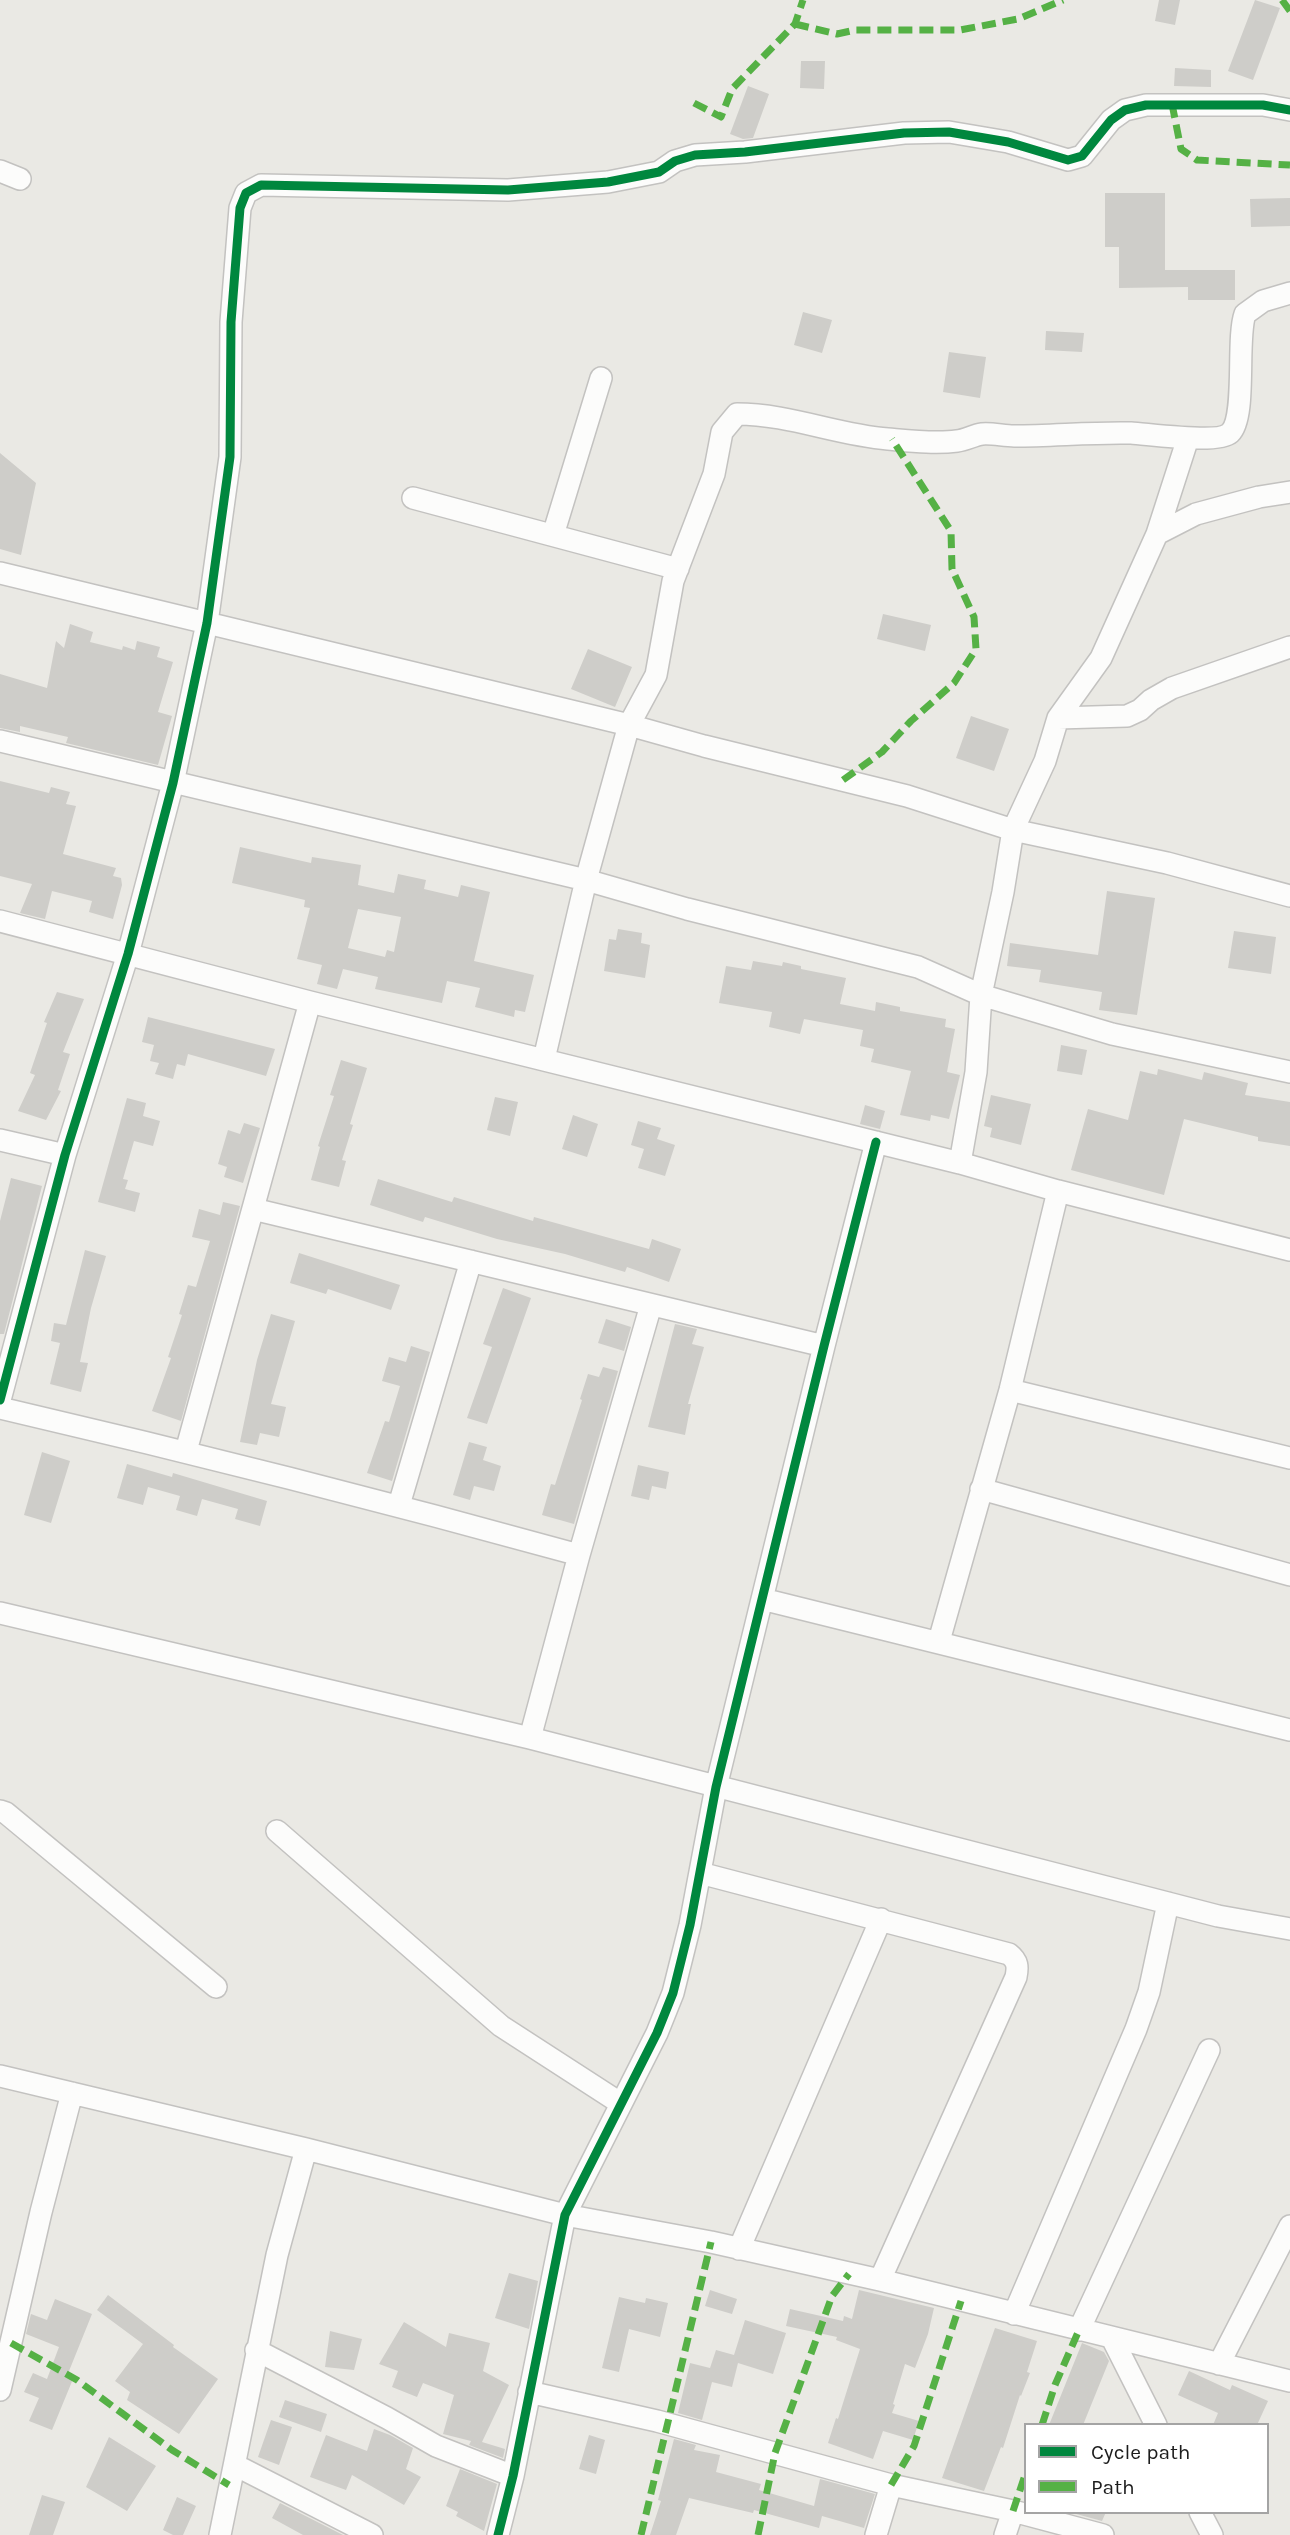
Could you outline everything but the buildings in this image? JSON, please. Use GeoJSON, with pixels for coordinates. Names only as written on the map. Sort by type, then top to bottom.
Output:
{"type":"FeatureCollection","features":[{"type":"Feature","properties":{"kind":"street"},"geometry":{"type":"LineString","coordinates":[[0,1400],[65,1155],[128,954],[173,783],[207,623],[230,457],[231,322],[240,208],[246,193],[261,186],[520,189],[608,182],[659,172],[675,161],[695,155],[745,152],[904,133],[949,132],[1008,142],[1068,160],[1082,156],[1111,120],[1125,110],[1146,105],[1263,105],[1290,110]]}},
{"type":"Feature","properties":{"kind":"street"},"geometry":{"type":"LineString","coordinates":[[0,171],[20,179]]}},
{"type":"Feature","properties":{"kind":"street"},"geometry":{"type":"LineString","coordinates":[[544,1059],[586,880],[629,724],[656,675],[678,569],[714,474],[722,432],[737,414],[761,414],[854,436],[892,439],[954,441],[982,434],[1013,436],[1131,433],[1216,438],[1231,433],[1236,424],[1241,378],[1241,337],[1245,314],[1263,301],[1290,293]]}},
{"type":"Feature","properties":{"kind":"street"},"geometry":{"type":"LineString","coordinates":[[553,535],[601,378]]}},
{"type":"Feature","properties":{"kind":"street"},"geometry":{"type":"LineString","coordinates":[[960,1163],[976,1072],[981,995],[1013,830],[1045,761],[1058,718],[1101,658],[1157,534],[1188,438]]}},
{"type":"Feature","properties":{"kind":"street"},"geometry":{"type":"LineString","coordinates":[[1157,534],[1196,514],[1259,497],[1290,492]]}},
{"type":"Feature","properties":{"kind":"street"},"geometry":{"type":"LineString","coordinates":[[413,498],[678,569]]}},
{"type":"Feature","properties":{"kind":"street"},"geometry":{"type":"LineString","coordinates":[[0,573],[629,724],[704,746],[907,796],[1013,830],[1167,863],[1290,895]]}},
{"type":"Feature","properties":{"kind":"street"},"geometry":{"type":"LineString","coordinates":[[1058,718],[1127,716],[1172,688],[1290,647]]}},
{"type":"Feature","properties":{"kind":"street"},"geometry":{"type":"LineString","coordinates":[[0,741],[586,880],[687,909],[918,967],[981,995],[1112,1034],[1290,1072]]}},
{"type":"Feature","properties":{"kind":"street"},"geometry":{"type":"LineString","coordinates":[[0,921],[310,1002],[960,1163],[1290,1250]]}},
{"type":"Feature","properties":{"kind":"street"},"geometry":{"type":"LineString","coordinates":[[186,1451],[310,1002]]}},
{"type":"Feature","properties":{"kind":"street"},"geometry":{"type":"LineString","coordinates":[[0,1140],[65,1155]]}},
{"type":"Feature","properties":{"kind":"street"},"geometry":{"type":"LineString","coordinates":[[498,2535],[513,2476],[565,2214],[657,2034],[673,1993],[716,1787],[876,1142]]}},
{"type":"Feature","properties":{"kind":"street"},"geometry":{"type":"LineString","coordinates":[[939,1641],[1010,1390],[1058,1191]]}},
{"type":"Feature","properties":{"kind":"street"},"geometry":{"type":"LineString","coordinates":[[253,1209],[824,1346]]}},
{"type":"Feature","properties":{"kind":"street"},"geometry":{"type":"LineString","coordinates":[[399,1505],[471,1261]]}},
{"type":"Feature","properties":{"kind":"street"},"geometry":{"type":"LineString","coordinates":[[530,1738],[651,1305]]}},
{"type":"Feature","properties":{"kind":"street"},"geometry":{"type":"LineString","coordinates":[[1010,1390],[1290,1458]]}},
{"type":"Feature","properties":{"kind":"street"},"geometry":{"type":"LineString","coordinates":[[0,1408],[186,1451],[399,1505],[579,1555]]}},
{"type":"Feature","properties":{"kind":"street"},"geometry":{"type":"LineString","coordinates":[[981,1489],[1290,1574]]}},
{"type":"Feature","properties":{"kind":"street"},"geometry":{"type":"LineString","coordinates":[[762,1599],[1290,1730]]}},
{"type":"Feature","properties":{"kind":"street"},"geometry":{"type":"LineString","coordinates":[[0,1613],[530,1738],[1218,1916],[1290,1929]]}},
{"type":"Feature","properties":{"kind":"street"},"geometry":{"type":"LineString","coordinates":[[0,1811],[6,1813],[216,1987]]}},
{"type":"Feature","properties":{"kind":"street"},"geometry":{"type":"LineString","coordinates":[[277,1831],[500,2026],[620,2103]]}},
{"type":"Feature","properties":{"kind":"street"},"geometry":{"type":"LineString","coordinates":[[700,1873],[881,1919],[1009,1954],[1015,1959],[1018,1966],[1016,1977],[880,2280]]}},
{"type":"Feature","properties":{"kind":"street"},"geometry":{"type":"LineString","coordinates":[[1014,2314],[1139,2020],[1149,1992],[1168,1903]]}},
{"type":"Feature","properties":{"kind":"street"},"geometry":{"type":"LineString","coordinates":[[738,2249],[881,1919]]}},
{"type":"Feature","properties":{"kind":"street"},"geometry":{"type":"LineString","coordinates":[[1079,2330],[1209,2050]]}},
{"type":"Feature","properties":{"kind":"street"},"geometry":{"type":"LineString","coordinates":[[0,2076],[565,2214],[880,2280],[1290,2381]]}},
{"type":"Feature","properties":{"kind":"street"},"geometry":{"type":"LineString","coordinates":[[1,2377],[72,2092]]}},
{"type":"Feature","properties":{"kind":"street"},"geometry":{"type":"LineString","coordinates":[[220,2535],[277,2255],[306,2149]]}},
{"type":"Feature","properties":{"kind":"street"},"geometry":{"type":"LineString","coordinates":[[1219,2364],[1290,2226]]}},
{"type":"Feature","properties":{"kind":"street"},"geometry":{"type":"LineString","coordinates":[[1112,2338],[1155,2423]]}},
{"type":"Feature","properties":{"kind":"street"},"geometry":{"type":"LineString","coordinates":[[256,2350],[436,2446],[513,2476]]}},
{"type":"Feature","properties":{"kind":"street"},"geometry":{"type":"LineString","coordinates":[[529,2392],[657,2421],[891,2485],[1024,2514]]}},
{"type":"Feature","properties":{"kind":"street"},"geometry":{"type":"LineString","coordinates":[[234,2465],[372,2535]]}},
{"type":"Feature","properties":{"kind":"street"},"geometry":{"type":"LineString","coordinates":[[876,2535],[891,2485]]}},
{"type":"Feature","properties":{"kind":"street"},"geometry":{"type":"LineString","coordinates":[[1005,2535],[1013,2511]]}},
{"type":"Feature","properties":{"kind":"street"},"geometry":{"type":"LineString","coordinates":[[1024,2514],[1103,2535]]}},
{"type":"Feature","properties":{"kind":"street"},"geometry":{"type":"LineString","coordinates":[[1201,2514],[1212,2535]]}},
{"type":"Feature","properties":{"kind":"marked path"},"geometry":{"type":"LineString","coordinates":[[694,103],[721,117],[732,89],[795,24],[803,0]]}},
{"type":"Feature","properties":{"kind":"marked path"},"geometry":{"type":"LineString","coordinates":[[795,24],[837,34],[855,30],[960,30],[1018,19],[1063,0]]}},
{"type":"Feature","properties":{"kind":"marked path"},"geometry":{"type":"LineString","coordinates":[[1282,0],[1290,11]]}},
{"type":"Feature","properties":{"kind":"marked path"},"geometry":{"type":"LineString","coordinates":[[1172,104],[1181,149],[1197,160],[1290,165]]}},
{"type":"Feature","properties":{"kind":"marked path"},"geometry":{"type":"LineString","coordinates":[[843,780],[882,752],[911,721],[954,683],[976,649],[974,617],[952,569],[951,531],[892,439]]}},
{"type":"Feature","properties":{"kind":"marked path"},"geometry":{"type":"LineString","coordinates":[[641,2535],[711,2242]]}},
{"type":"Feature","properties":{"kind":"marked path"},"geometry":{"type":"LineString","coordinates":[[758,2535],[775,2453],[832,2296],[849,2274]]}},
{"type":"Feature","properties":{"kind":"marked path"},"geometry":{"type":"LineString","coordinates":[[891,2485],[914,2446],[961,2301]]}},
{"type":"Feature","properties":{"kind":"marked path"},"geometry":{"type":"LineString","coordinates":[[1043,2423],[1055,2385],[1079,2330]]}},
{"type":"Feature","properties":{"kind":"marked path"},"geometry":{"type":"LineString","coordinates":[[11,2343],[77,2380],[172,2450],[229,2485]]}},
{"type":"Feature","properties":{"kind":"marked path"},"geometry":{"type":"LineString","coordinates":[[1013,2511],[1024,2478]]}},
{"type":"Feature","properties":{"kind":"cycle path"},"geometry":{"type":"LineString","coordinates":[[0,1400],[65,1155],[128,954],[173,783],[207,623],[230,457],[231,322],[240,208],[246,193],[261,185],[508,190],[608,182],[659,172],[675,161],[695,155],[745,152],[904,133],[949,132],[1008,142],[1068,160],[1082,156],[1111,120],[1125,110],[1146,105],[1263,105],[1290,110]]}},
{"type":"Feature","properties":{"kind":"cycle path"},"geometry":{"type":"LineString","coordinates":[[498,2535],[513,2476],[565,2215],[657,2033],[673,1993],[690,1925],[716,1787],[876,1142]]}}]}
